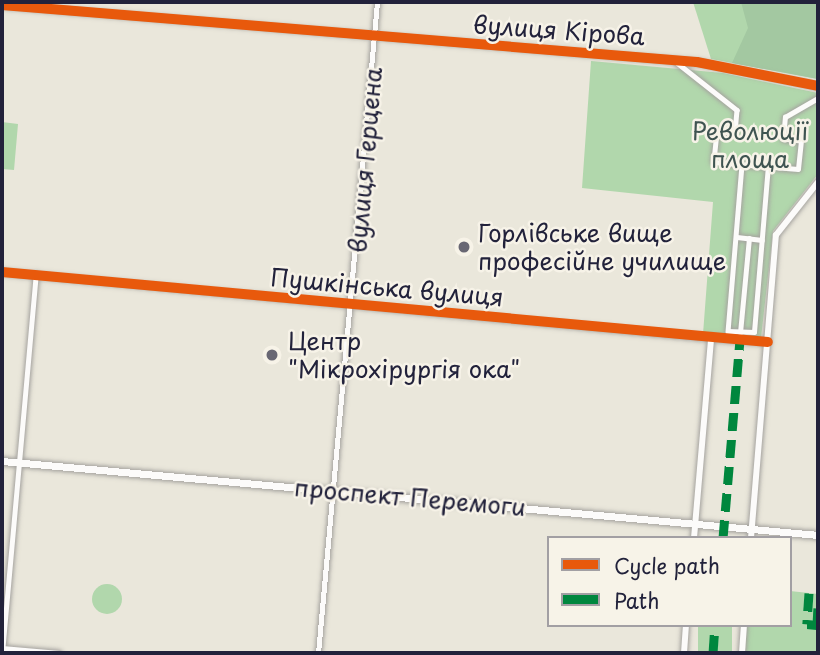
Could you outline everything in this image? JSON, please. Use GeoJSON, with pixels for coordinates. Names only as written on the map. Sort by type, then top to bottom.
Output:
{"type":"FeatureCollection","features":[{"type":"Feature","properties":{"kind":"main road","name":"проспект Перемоги"},"geometry":{"type":"LineString","coordinates":[[2,461],[695,524],[752,533],[818,535]]}},
{"type":"Feature","properties":{"kind":"street","name":"вулиця Герцена"},"geometry":{"type":"LineString","coordinates":[[318,653],[353,306],[377,2]]}},
{"type":"Feature","properties":{"kind":"street","name":"вулиця Кірова"},"geometry":{"type":"LineString","coordinates":[[2,5],[375,38],[674,60],[818,86]]}},
{"type":"Feature","properties":{"kind":"street"},"geometry":{"type":"LineString","coordinates":[[674,60],[737,110],[735,133],[717,132],[714,162],[798,169],[801,141],[783,139],[785,117],[818,98]]}},
{"type":"Feature","properties":{"kind":"street"},"geometry":{"type":"LineString","coordinates":[[742,164],[728,331],[754,332],[768,167]]}},
{"type":"Feature","properties":{"kind":"street"},"geometry":{"type":"LineString","coordinates":[[752,533],[778,229],[818,182]]}},
{"type":"Feature","properties":{"kind":"street"},"geometry":{"type":"LineString","coordinates":[[737,237],[762,240]]}},
{"type":"Feature","properties":{"kind":"street"},"geometry":{"type":"LineString","coordinates":[[740,340],[749,238]]}},
{"type":"Feature","properties":{"kind":"street","name":"Пушкінська вулиця"},"geometry":{"type":"LineString","coordinates":[[2,272],[768,342]]}},
{"type":"Feature","properties":{"kind":"street"},"geometry":{"type":"LineString","coordinates":[[36,275],[2,650],[59,653]]}},
{"type":"Feature","properties":{"kind":"street"},"geometry":{"type":"LineString","coordinates":[[694,536],[711,338]]}},
{"type":"Feature","properties":{"kind":"street"},"geometry":{"type":"LineString","coordinates":[[684,653],[686,627]]}},
{"type":"Feature","properties":{"kind":"street"},"geometry":{"type":"LineString","coordinates":[[742,653],[744,627]]}},
{"type":"Feature","properties":{"kind":"green space"},"geometry":{"type":"Polygon","coordinates":[[[693,2],[818,2],[818,79],[711,59],[693,2]]]}},
{"type":"Feature","properties":{"kind":"green space"},"geometry":{"type":"Polygon","coordinates":[[[741,2],[818,2],[818,79],[732,63],[748,28],[741,2]]]}},
{"type":"Feature","properties":{"kind":"green space","name":"Революції площа"},"geometry":{"type":"Polygon","coordinates":[[[591,61],[723,73],[818,93],[818,174],[773,231],[761,338],[703,334],[713,202],[582,188],[591,61]]]}},
{"type":"Feature","properties":{"kind":"green space"},"geometry":{"type":"Polygon","coordinates":[[[2,122],[18,124],[14,170],[2,169],[2,122]]]}},
{"type":"Feature","properties":{"kind":"green space"},"geometry":{"type":"Polygon","coordinates":[[[107,584],[113,585],[121,593],[121,605],[113,613],[107,614],[101,613],[93,605],[92,599],[93,593],[101,585],[107,584]]]}},
{"type":"Feature","properties":{"kind":"green space"},"geometry":{"type":"Polygon","coordinates":[[[792,591],[818,594],[818,653],[745,653],[747,627],[792,627],[792,591]]]}},
{"type":"Feature","properties":{"kind":"green space"},"geometry":{"type":"Polygon","coordinates":[[[698,627],[732,627],[732,653],[698,653],[698,627]]]}},
{"type":"Feature","properties":{"kind":"marked path"},"geometry":{"type":"LineString","coordinates":[[723,536],[740,340]]}},
{"type":"Feature","properties":{"kind":"marked path"},"geometry":{"type":"LineString","coordinates":[[809,593],[807,624],[817,625],[818,608]]}},
{"type":"Feature","properties":{"kind":"marked path"},"geometry":{"type":"LineString","coordinates":[[713,653],[715,627]]}},
{"type":"Feature","properties":{"kind":"cycle path"},"geometry":{"type":"LineString","coordinates":[[2,5],[697,62],[818,86]]}},
{"type":"Feature","properties":{"kind":"cycle path"},"geometry":{"type":"LineString","coordinates":[[2,272],[768,342]]}},
{"type":"Feature","properties":{"kind":"place","name":"Горлівське вище професійне училище"},"geometry":{"type":"Point","coordinates":[464,247]}},
{"type":"Feature","properties":{"kind":"place","name":"Центр \"Мікрохірургія ока\""},"geometry":{"type":"Point","coordinates":[272,355]}}]}
